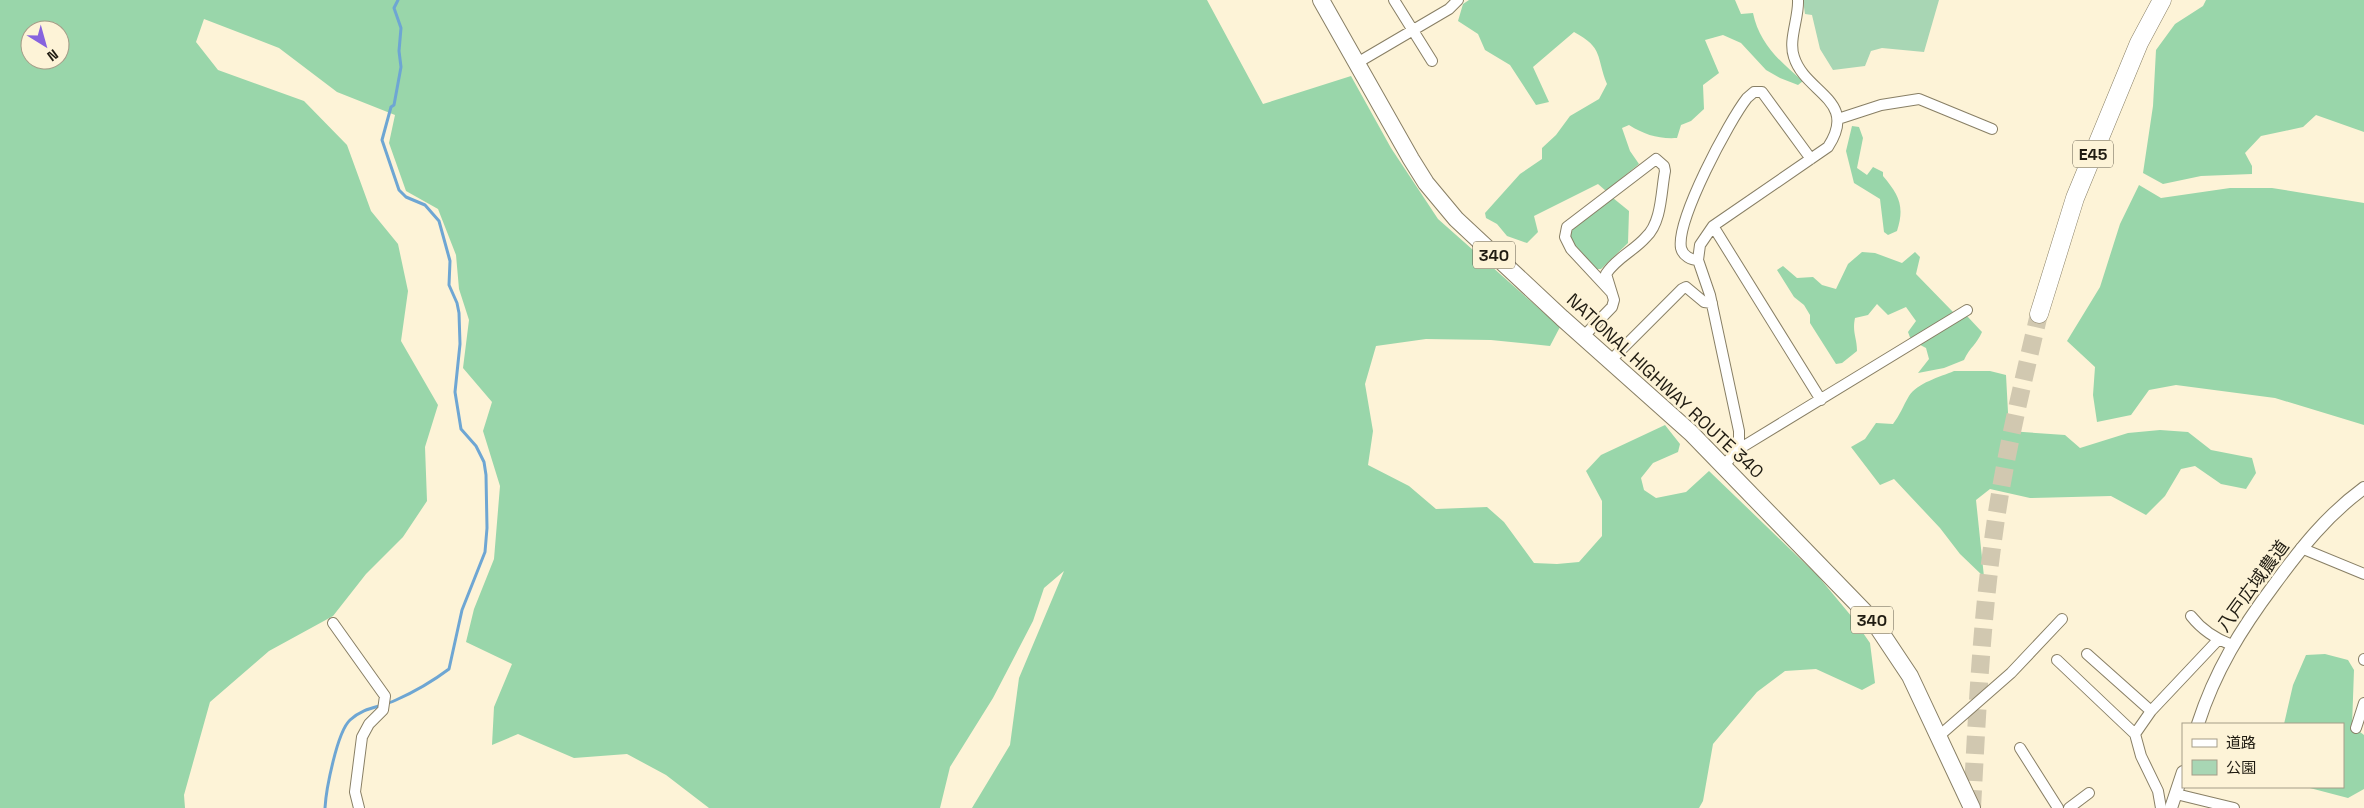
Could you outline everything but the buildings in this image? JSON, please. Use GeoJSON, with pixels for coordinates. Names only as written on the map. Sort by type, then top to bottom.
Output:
{"type":"FeatureCollection","features":[{"type":"Feature","properties":{"kind":"highway","name":"NATIONAL HIGHWAY ROUTE 340"},"geometry":{"type":"LineString","coordinates":[[1322,0],[1410,159],[1441,202],[1463,226],[1724,465],[1876,625],[1910,676],[1972,808]]}},
{"type":"Feature","properties":{"kind":"highway","name":"E45"},"geometry":{"type":"LineString","coordinates":[[2039,314],[2075,198],[2139,42],[2162,0]]}},
{"type":"Feature","properties":{"kind":"street"},"geometry":{"type":"LineString","coordinates":[[1394,0],[1432,61]]}},
{"type":"Feature","properties":{"kind":"street"},"geometry":{"type":"LineString","coordinates":[[1357,63],[1449,9],[1458,0]]}},
{"type":"Feature","properties":{"kind":"street"},"geometry":{"type":"LineString","coordinates":[[1739,449],[1739,430],[1712,303],[1698,260],[1700,245],[1713,226],[1828,148],[1833,140],[1838,119],[1833,104],[1802,71],[1793,57],[1792,46],[1799,10],[1798,0]]}},
{"type":"Feature","properties":{"kind":"street"},"geometry":{"type":"LineString","coordinates":[[1698,260],[1692,260],[1681,248],[1688,216],[1709,162],[1747,98],[1754,92],[1762,92],[1812,159]]}},
{"type":"Feature","properties":{"kind":"street"},"geometry":{"type":"LineString","coordinates":[[1838,119],[1881,105],[1919,99],[1992,129]]}},
{"type":"Feature","properties":{"kind":"street"},"geometry":{"type":"LineString","coordinates":[[1583,337],[1612,307],[1614,300],[1606,274],[1614,262],[1646,238],[1656,221],[1665,171],[1664,166],[1656,160],[1567,227],[1565,237],[1571,249],[1611,292]]}},
{"type":"Feature","properties":{"kind":"street"},"geometry":{"type":"LineString","coordinates":[[1713,226],[1821,400]]}},
{"type":"Feature","properties":{"kind":"street"},"geometry":{"type":"LineString","coordinates":[[1610,361],[1682,289],[1686,287],[1704,302],[1712,303]]}},
{"type":"Feature","properties":{"kind":"street"},"geometry":{"type":"LineString","coordinates":[[1724,465],[1739,449],[1967,310]]}},
{"type":"Feature","properties":{"kind":"street","name":"八戸広域農道"},"geometry":{"type":"LineString","coordinates":[[2198,723],[2213,682],[2232,645],[2301,548],[2344,503],[2364,488]]}},
{"type":"Feature","properties":{"kind":"street"},"geometry":{"type":"LineString","coordinates":[[2301,548],[2364,574]]}},
{"type":"Feature","properties":{"kind":"street"},"geometry":{"type":"LineString","coordinates":[[2192,616],[2218,640],[2232,645]]}},
{"type":"Feature","properties":{"kind":"street"},"geometry":{"type":"LineString","coordinates":[[1939,736],[2011,673],[2062,619]]}},
{"type":"Feature","properties":{"kind":"street"},"geometry":{"type":"LineString","coordinates":[[333,623],[385,696],[383,710],[369,724],[362,737],[355,792],[359,808]]}},
{"type":"Feature","properties":{"kind":"street"},"geometry":{"type":"LineString","coordinates":[[2135,734],[2151,711],[2218,640]]}},
{"type":"Feature","properties":{"kind":"street"},"geometry":{"type":"LineString","coordinates":[[2087,654],[2151,711]]}},
{"type":"Feature","properties":{"kind":"street"},"geometry":{"type":"LineString","coordinates":[[2057,660],[2135,734],[2141,756],[2158,791],[2161,808]]}},
{"type":"Feature","properties":{"kind":"street"},"geometry":{"type":"LineString","coordinates":[[2356,728],[2364,703]]}},
{"type":"Feature","properties":{"kind":"street"},"geometry":{"type":"LineString","coordinates":[[2020,748],[2058,808]]}},
{"type":"Feature","properties":{"kind":"street"},"geometry":{"type":"LineString","coordinates":[[2171,808],[2182,775]]}},
{"type":"Feature","properties":{"kind":"street"},"geometry":{"type":"LineString","coordinates":[[2068,808],[2089,793]]}},
{"type":"Feature","properties":{"kind":"street"},"geometry":{"type":"LineString","coordinates":[[2176,794],[2234,808]]}},
{"type":"Feature","properties":{"kind":"green space"},"geometry":{"type":"Polygon","coordinates":[[[0,0],[1207,0],[1263,104],[1351,76],[1391,148],[1438,219],[1560,327],[1550,346],[1491,340],[1426,339],[1376,346],[1365,384],[1373,431],[1368,465],[1409,486],[1436,509],[1487,507],[1504,522],[1534,563],[1557,564],[1579,562],[1602,536],[1602,501],[1586,471],[1601,455],[1665,425],[1680,444],[1678,452],[1653,463],[1641,478],[1644,490],[1656,498],[1686,492],[1709,471],[1818,576],[1852,617],[1870,643],[1875,683],[1862,690],[1816,669],[1785,671],[1757,692],[1713,744],[1703,801],[1699,808],[972,808],[1010,745],[1019,678],[1064,571],[1044,588],[1033,621],[993,698],[950,767],[940,808],[709,808],[666,775],[627,754],[574,758],[518,734],[492,745],[494,707],[512,664],[466,642],[474,609],[494,559],[500,486],[483,431],[492,402],[463,368],[469,320],[459,289],[456,255],[438,209],[406,191],[389,143],[395,115],[337,92],[279,48],[204,19],[196,42],[218,70],[304,101],[347,145],[371,211],[398,244],[408,291],[401,341],[438,405],[425,447],[427,501],[403,537],[366,574],[333,616],[269,651],[210,702],[184,795],[185,808],[0,808],[0,0]]]}},
{"type":"Feature","properties":{"kind":"green space"},"geometry":{"type":"Polygon","coordinates":[[[1469,0],[1735,0],[1741,14],[1753,13],[1765,43],[1786,67],[1803,81],[1798,85],[1766,70],[1741,43],[1723,35],[1705,40],[1719,73],[1703,85],[1704,109],[1691,121],[1681,125],[1677,138],[1652,136],[1629,125],[1622,128],[1630,151],[1639,164],[1606,191],[1598,184],[1534,216],[1538,232],[1527,243],[1507,236],[1497,224],[1486,218],[1485,213],[1520,174],[1542,159],[1542,148],[1556,135],[1570,116],[1599,99],[1607,84],[1595,48],[1574,32],[1533,67],[1549,102],[1536,105],[1510,65],[1485,50],[1478,34],[1458,21],[1463,4],[1469,0]]]}},
{"type":"Feature","properties":{"kind":"green space"},"geometry":{"type":"Polygon","coordinates":[[[1803,0],[1939,0],[1924,52],[1882,48],[1871,51],[1865,66],[1833,70],[1820,49],[1812,15],[1805,14],[1803,0]]]}},
{"type":"Feature","properties":{"kind":"green space"},"geometry":{"type":"Polygon","coordinates":[[[2206,0],[2364,0],[2364,132],[2316,115],[2303,127],[2261,136],[2245,153],[2252,166],[2252,174],[2201,176],[2163,184],[2143,173],[2153,106],[2156,50],[2175,24],[2203,6],[2206,0]]]}},
{"type":"Feature","properties":{"kind":"green space"},"geometry":{"type":"Polygon","coordinates":[[[1852,126],[1859,127],[1863,138],[1857,168],[1867,175],[1873,167],[1883,172],[1883,176],[1897,195],[1899,201],[1900,215],[1897,231],[1888,235],[1884,232],[1880,199],[1854,183],[1846,151],[1852,126]]]}},
{"type":"Feature","properties":{"kind":"green space"},"geometry":{"type":"Polygon","coordinates":[[[2139,185],[2161,198],[2230,188],[2272,188],[2364,203],[2364,425],[2275,398],[2176,385],[2149,390],[2131,415],[2097,422],[2093,395],[2095,367],[2067,341],[2100,287],[2120,224],[2139,185]]]}},
{"type":"Feature","properties":{"kind":"green space"},"geometry":{"type":"Polygon","coordinates":[[[1613,198],[1629,211],[1628,243],[1601,269],[1597,269],[1574,245],[1569,235],[1573,227],[1613,198]]]}},
{"type":"Feature","properties":{"kind":"green space"},"geometry":{"type":"Polygon","coordinates":[[[1862,252],[1875,253],[1902,263],[1915,252],[1920,257],[1916,274],[1953,312],[1967,316],[1982,332],[1964,360],[1944,368],[1918,373],[1929,359],[1926,348],[1911,340],[1908,332],[1916,321],[1906,307],[1888,315],[1877,304],[1868,315],[1855,318],[1854,328],[1857,351],[1842,363],[1836,364],[1810,323],[1810,315],[1804,305],[1794,297],[1777,270],[1783,266],[1797,278],[1813,277],[1822,285],[1836,289],[1848,264],[1862,252]]]}},
{"type":"Feature","properties":{"kind":"green space"},"geometry":{"type":"Polygon","coordinates":[[[1954,371],[1990,371],[2006,375],[2009,431],[2065,435],[2080,448],[2128,433],[2160,430],[2188,432],[2211,450],[2252,458],[2256,473],[2246,489],[2221,484],[2195,466],[2181,469],[2165,496],[2146,515],[2111,496],[2030,498],[1990,489],[1976,500],[1984,577],[1960,554],[1940,528],[1894,479],[1880,485],[1851,447],[1865,439],[1876,423],[1893,424],[1909,396],[1917,387],[1954,371]]]}},
{"type":"Feature","properties":{"kind":"green space"},"geometry":{"type":"Polygon","coordinates":[[[2325,654],[2348,660],[2354,670],[2352,726],[2364,735],[2364,789],[2348,798],[2310,788],[2344,788],[2344,723],[2284,723],[2293,685],[2306,655],[2325,654]]]}},
{"type":"Feature","properties":{"kind":"waterway"},"geometry":{"type":"LineString","coordinates":[[325,808],[330,775],[337,748],[345,726],[350,720],[361,712],[390,703],[410,693],[449,669],[462,610],[485,552],[487,528],[484,462],[476,446],[461,429],[455,392],[460,344],[459,313],[449,285],[450,261],[439,221],[425,205],[406,197],[399,190],[382,140],[391,107],[394,105],[401,67],[399,51],[401,28],[394,8],[398,0]]}},
{"type":"Feature","properties":{"kind":"tunnel"},"geometry":{"type":"LineString","coordinates":[[1972,808],[1983,636],[1994,533],[2008,450],[2039,314]]}}]}
